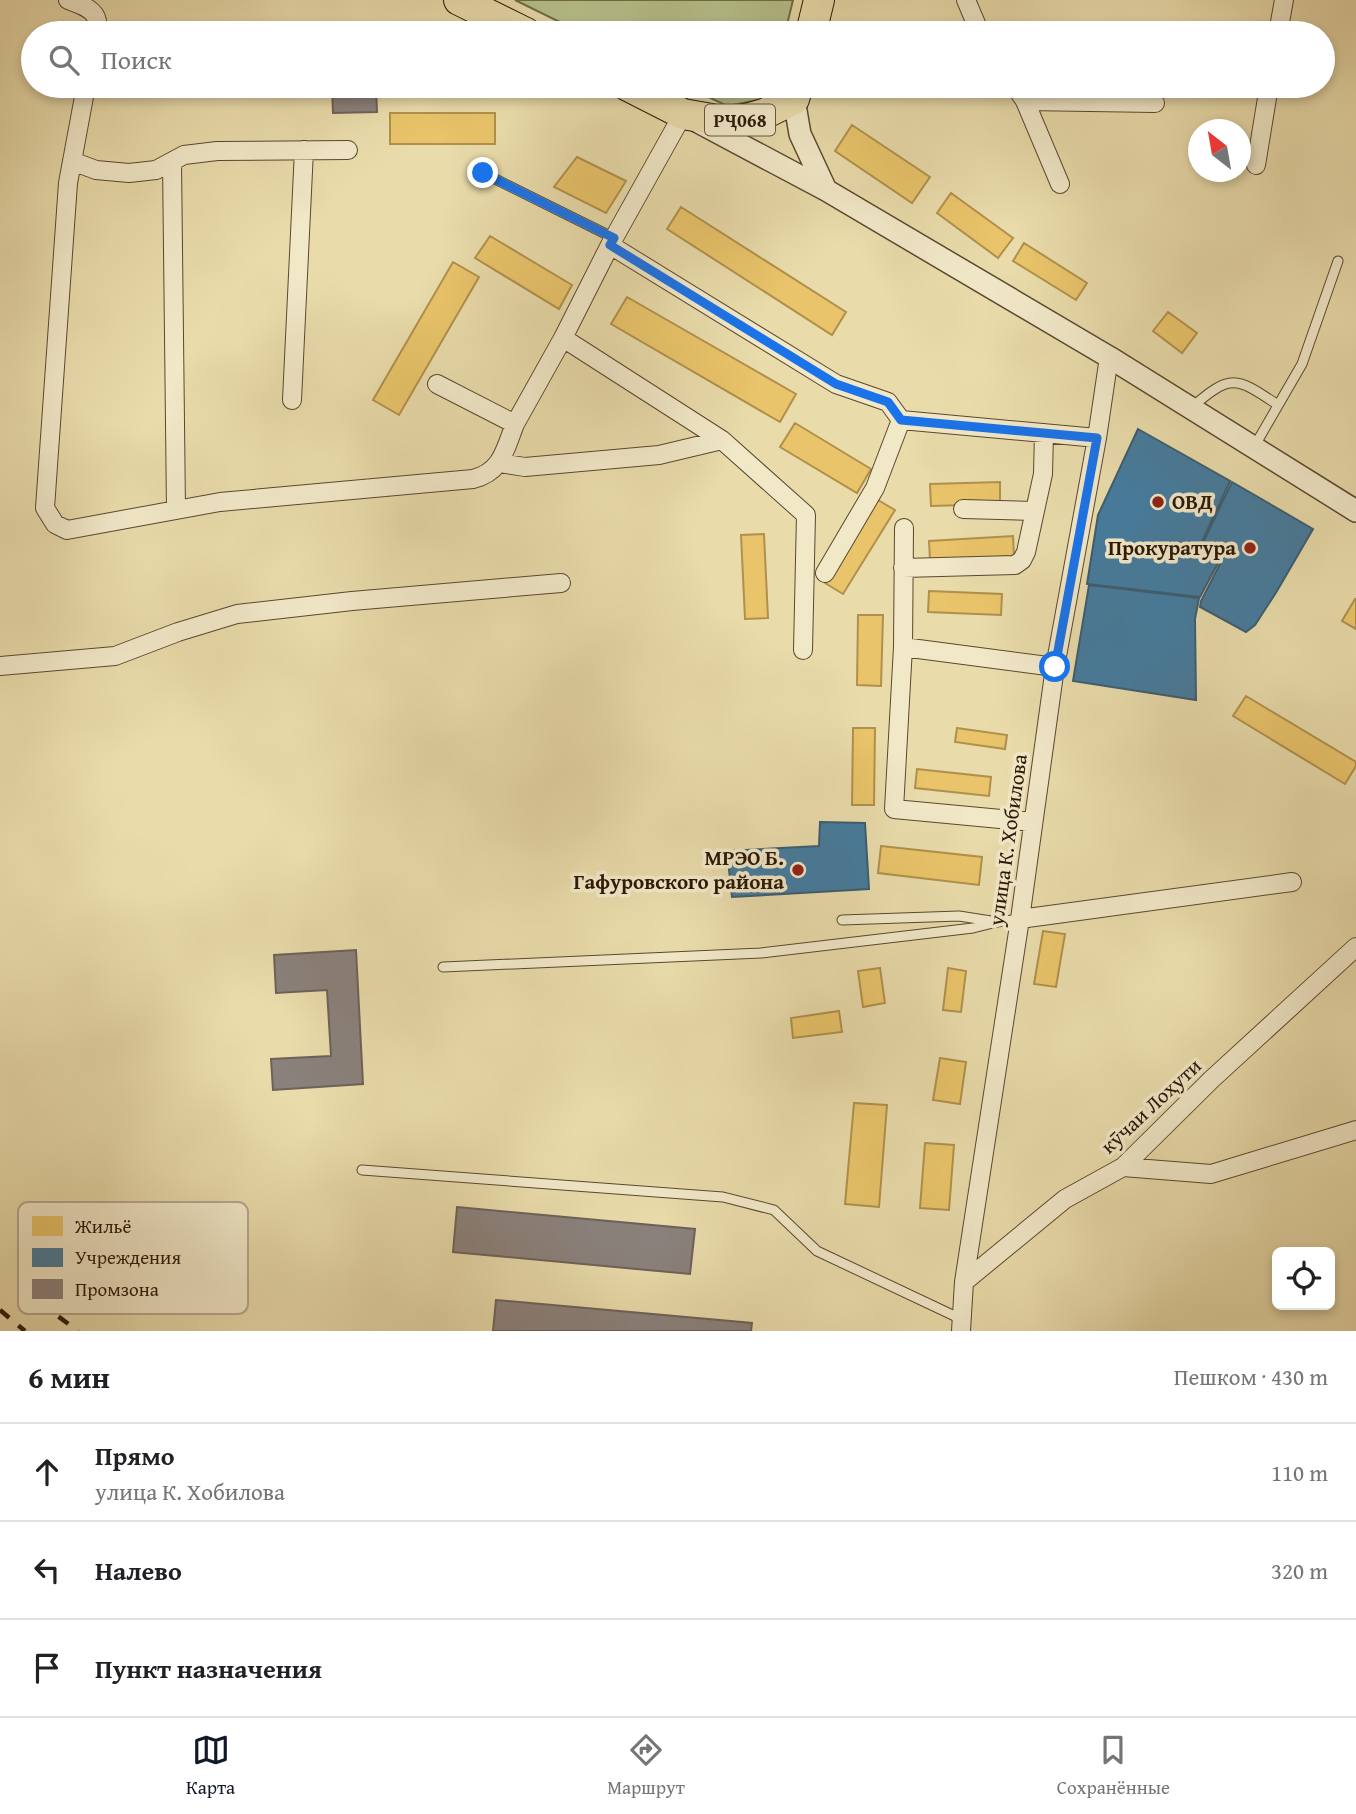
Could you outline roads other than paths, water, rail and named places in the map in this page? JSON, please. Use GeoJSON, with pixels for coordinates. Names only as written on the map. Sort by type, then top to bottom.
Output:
{"type":"FeatureCollection","features":[{"type":"Feature","properties":{"kind":"highway"},"geometry":{"type":"LineString","coordinates":[[459,0],[502,21]]}},
{"type":"Feature","properties":{"kind":"highway"},"geometry":{"type":"LineString","coordinates":[[814,21],[819,0]]}},
{"type":"Feature","properties":{"kind":"highway","name":"РҶ068"},"geometry":{"type":"LineString","coordinates":[[652,98],[683,114],[734,121],[764,114],[787,98]]}},
{"type":"Feature","properties":{"kind":"street"},"geometry":{"type":"LineString","coordinates":[[68,0],[93,13],[97,21]]}},
{"type":"Feature","properties":{"kind":"street"},"geometry":{"type":"LineString","coordinates":[[966,0],[976,21]]}},
{"type":"Feature","properties":{"kind":"street"},"geometry":{"type":"LineString","coordinates":[[1280,21],[1284,0]]}},
{"type":"Feature","properties":{"kind":"street"},"geometry":{"type":"LineString","coordinates":[[84,98],[67,196],[45,508],[55,524],[67,530],[220,502],[486,476],[500,463],[515,424],[564,338],[612,242],[683,114],[826,190],[1109,357],[1356,511]]}},
{"type":"Feature","properties":{"kind":"street"},"geometry":{"type":"LineString","coordinates":[[797,98],[800,134],[826,190]]}},
{"type":"Feature","properties":{"kind":"street"},"geometry":{"type":"LineString","coordinates":[[1023,98],[1060,184]]}},
{"type":"Feature","properties":{"kind":"street"},"geometry":{"type":"LineString","coordinates":[[1256,165],[1267,98]]}},
{"type":"Feature","properties":{"kind":"street"},"geometry":{"type":"LineString","coordinates":[[1025,101],[1154,103]]}},
{"type":"Feature","properties":{"kind":"street"},"geometry":{"type":"LineString","coordinates":[[72,161],[96,170],[129,173],[156,170],[184,155],[217,150],[348,150]]}},
{"type":"Feature","properties":{"kind":"street"},"geometry":{"type":"LineString","coordinates":[[292,400],[304,150]]}},
{"type":"Feature","properties":{"kind":"street"},"geometry":{"type":"LineString","coordinates":[[172,162],[176,510]]}},
{"type":"Feature","properties":{"kind":"street"},"geometry":{"type":"LineString","coordinates":[[612,242],[836,384],[888,402],[901,420],[1097,438]]}},
{"type":"Feature","properties":{"kind":"street"},"geometry":{"type":"LineString","coordinates":[[564,338],[722,440],[806,515],[803,650]]}},
{"type":"Feature","properties":{"kind":"street","name":"улица К. Хобилова"},"geometry":{"type":"LineString","coordinates":[[961,1325],[964,1282],[1020,919],[1055,667],[1109,357]]}},
{"type":"Feature","properties":{"kind":"street"},"geometry":{"type":"LineString","coordinates":[[438,384],[515,424]]}},
{"type":"Feature","properties":{"kind":"street"},"geometry":{"type":"LineString","coordinates":[[825,573],[875,488],[901,420]]}},
{"type":"Feature","properties":{"kind":"street"},"geometry":{"type":"LineString","coordinates":[[903,568],[1015,565],[1023,560],[1043,474],[1044,433]]}},
{"type":"Feature","properties":{"kind":"street"},"geometry":{"type":"LineString","coordinates":[[500,463],[525,467],[659,456],[722,440]]}},
{"type":"Feature","properties":{"kind":"street"},"geometry":{"type":"LineString","coordinates":[[963,509],[1035,511]]}},
{"type":"Feature","properties":{"kind":"street"},"geometry":{"type":"LineString","coordinates":[[904,528],[902,647],[894,808],[1033,822]]}},
{"type":"Feature","properties":{"kind":"street"},"geometry":{"type":"LineString","coordinates":[[0,666],[115,656],[178,632],[237,614],[561,583]]}},
{"type":"Feature","properties":{"kind":"street"},"geometry":{"type":"LineString","coordinates":[[902,647],[1055,667]]}},
{"type":"Feature","properties":{"kind":"street"},"geometry":{"type":"LineString","coordinates":[[1020,919],[1292,883]]}},
{"type":"Feature","properties":{"kind":"street","name":"кӯчаи Лоҳути"},"geometry":{"type":"LineString","coordinates":[[964,1282],[1065,1199],[1123,1167],[1212,1079],[1356,947]]}},
{"type":"Feature","properties":{"kind":"street"},"geometry":{"type":"LineString","coordinates":[[1123,1167],[1211,1174],[1356,1130]]}},
{"type":"Feature","properties":{"kind":"lane"},"geometry":{"type":"LineString","coordinates":[[483,173],[612,242]]}},
{"type":"Feature","properties":{"kind":"lane"},"geometry":{"type":"LineString","coordinates":[[1254,447],[1302,364],[1338,261]]}},
{"type":"Feature","properties":{"kind":"lane"},"geometry":{"type":"LineString","coordinates":[[1191,408],[1211,390],[1227,383],[1246,384],[1278,405]]}},
{"type":"Feature","properties":{"kind":"lane"},"geometry":{"type":"LineString","coordinates":[[842,920],[959,916],[997,922]]}},
{"type":"Feature","properties":{"kind":"lane"},"geometry":{"type":"LineString","coordinates":[[443,967],[761,953],[973,928],[1020,919]]}},
{"type":"Feature","properties":{"kind":"lane"},"geometry":{"type":"LineString","coordinates":[[362,1170],[723,1197],[774,1210],[817,1251],[961,1325]]}},
{"type":"Feature","properties":{"kind":"railway"},"geometry":{"type":"LineString","coordinates":[[0,1310],[25,1331]]}},
{"type":"Feature","properties":{"kind":"railway"},"geometry":{"type":"LineString","coordinates":[[55,1314],[78,1331]]}},
{"type":"Feature","properties":{"kind":"place","name":"ОВД"},"geometry":{"type":"Point","coordinates":[1158,502]}},
{"type":"Feature","properties":{"kind":"place","name":"Прокуратура"},"geometry":{"type":"Point","coordinates":[1250,548]}},
{"type":"Feature","properties":{"kind":"place","name":"МРЭО Б. Гафуровского района"},"geometry":{"type":"Point","coordinates":[798,870]}}]}
